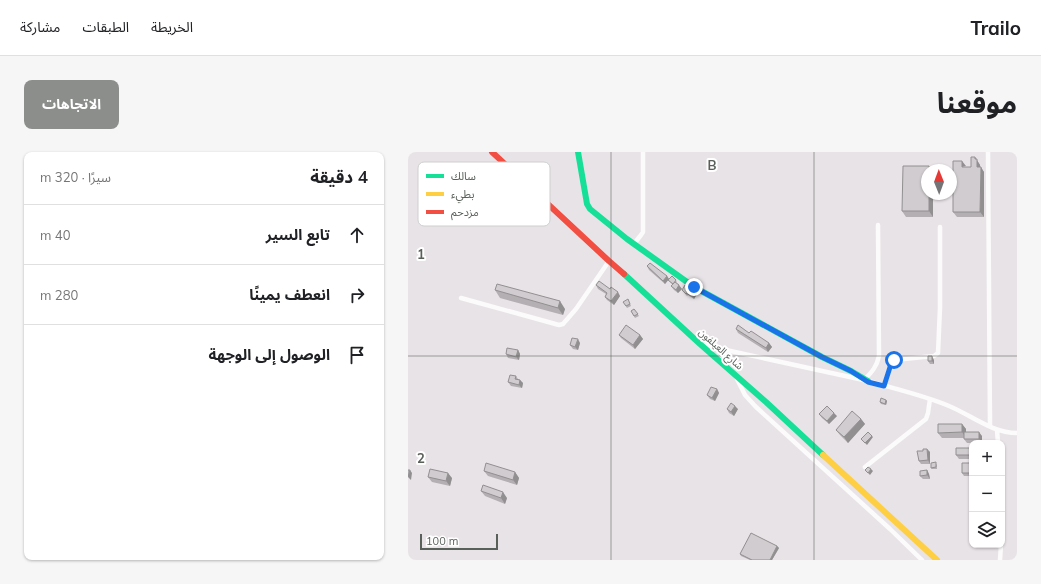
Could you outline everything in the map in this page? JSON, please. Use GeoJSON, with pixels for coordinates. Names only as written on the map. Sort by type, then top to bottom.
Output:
{"type":"FeatureCollection","features":[{"type":"Feature","properties":{"kind":"main road","name":"شارع العيلفون"},"geometry":{"type":"LineString","coordinates":[[492,152],[503,162]]}},
{"type":"Feature","properties":{"kind":"main road"},"geometry":{"type":"LineString","coordinates":[[578,152],[587,204],[590,209],[627,239],[694,287],[867,380]]}},
{"type":"Feature","properties":{"kind":"main road","name":"شارع العيلفون"},"geometry":{"type":"LineString","coordinates":[[550,206],[937,560]]}},
{"type":"Feature","properties":{"kind":"street"},"geometry":{"type":"LineString","coordinates":[[634,244],[642,236],[643,232],[643,152]]}},
{"type":"Feature","properties":{"kind":"street"},"geometry":{"type":"LineString","coordinates":[[988,152],[990,426]]}},
{"type":"Feature","properties":{"kind":"street"},"geometry":{"type":"LineString","coordinates":[[867,380],[877,363],[879,356],[878,225]]}},
{"type":"Feature","properties":{"kind":"street"},"geometry":{"type":"LineString","coordinates":[[884,386],[891,364],[894,360],[934,356],[938,353],[940,308],[940,227]]}},
{"type":"Feature","properties":{"kind":"street"},"geometry":{"type":"LineString","coordinates":[[461,298],[559,325],[563,324],[576,309],[609,261]]}},
{"type":"Feature","properties":{"kind":"street"},"geometry":{"type":"LineString","coordinates":[[700,344],[867,380],[950,406],[997,430],[1008,433],[1017,433]]}},
{"type":"Feature","properties":{"kind":"street"},"geometry":{"type":"LineString","coordinates":[[736,376],[745,395],[756,407],[922,560]]}},
{"type":"Feature","properties":{"kind":"street"},"geometry":{"type":"LineString","coordinates":[[865,467],[926,419],[930,399]]}},
{"type":"Feature","properties":{"kind":"street"},"geometry":{"type":"LineString","coordinates":[[997,430],[998,440]]}},
{"type":"Feature","properties":{"kind":"street"},"geometry":{"type":"LineString","coordinates":[[1000,560],[1001,548]]}},
{"type":"Feature","properties":{"kind":"building"},"geometry":{"type":"Polygon","coordinates":[[[971,157],[975,157],[975,159],[977,159],[977,167],[981,167],[980,212],[953,212],[953,200],[957,200],[957,164],[953,164],[953,161],[962,161],[962,167],[971,167],[971,157]]]}},
{"type":"Feature","properties":{"kind":"building"},"geometry":{"type":"Polygon","coordinates":[[[903,166],[921,166],[921,200],[929,200],[929,211],[902,211],[903,166]]]}},
{"type":"Feature","properties":{"kind":"building"},"geometry":{"type":"Polygon","coordinates":[[[650,263],[667,276],[663,281],[647,266],[650,263]]]}},
{"type":"Feature","properties":{"kind":"building"},"geometry":{"type":"Polygon","coordinates":[[[672,276],[676,280],[673,284],[668,280],[672,276]]]}},
{"type":"Feature","properties":{"kind":"building"},"geometry":{"type":"Polygon","coordinates":[[[599,281],[610,289],[611,287],[618,292],[611,301],[605,297],[607,293],[596,285],[599,281]]]}},
{"type":"Feature","properties":{"kind":"building"},"geometry":{"type":"Polygon","coordinates":[[[675,282],[679,285],[676,290],[671,286],[675,282]]]}},
{"type":"Feature","properties":{"kind":"building"},"geometry":{"type":"Polygon","coordinates":[[[497,284],[560,301],[558,308],[495,290],[497,284]]]}},
{"type":"Feature","properties":{"kind":"building"},"geometry":{"type":"Polygon","coordinates":[[[685,285],[696,292],[693,297],[686,294],[682,290],[685,285]]]}},
{"type":"Feature","properties":{"kind":"building"},"geometry":{"type":"Polygon","coordinates":[[[628,299],[630,304],[626,306],[623,302],[628,299]]]}},
{"type":"Feature","properties":{"kind":"building"},"geometry":{"type":"Polygon","coordinates":[[[634,309],[638,314],[634,316],[631,311],[634,309]]]}},
{"type":"Feature","properties":{"kind":"building"},"geometry":{"type":"Polygon","coordinates":[[[626,325],[640,335],[633,345],[619,335],[626,325]]]}},
{"type":"Feature","properties":{"kind":"building"},"geometry":{"type":"Polygon","coordinates":[[[738,325],[749,333],[751,331],[769,343],[766,348],[736,329],[738,325]]]}},
{"type":"Feature","properties":{"kind":"building"},"geometry":{"type":"Polygon","coordinates":[[[572,338],[578,339],[575,347],[570,345],[572,338]]]}},
{"type":"Feature","properties":{"kind":"building"},"geometry":{"type":"Polygon","coordinates":[[[507,348],[518,350],[516,357],[506,354],[507,348]]]}},
{"type":"Feature","properties":{"kind":"building"},"geometry":{"type":"Polygon","coordinates":[[[928,356],[932,356],[932,361],[928,361],[928,356]]]}},
{"type":"Feature","properties":{"kind":"building"},"geometry":{"type":"Polygon","coordinates":[[[510,375],[516,376],[515,379],[520,380],[519,385],[508,382],[510,375]]]}},
{"type":"Feature","properties":{"kind":"building"},"geometry":{"type":"Polygon","coordinates":[[[711,387],[717,389],[712,398],[707,395],[711,387]]]}},
{"type":"Feature","properties":{"kind":"building"},"geometry":{"type":"Polygon","coordinates":[[[881,398],[886,400],[885,404],[880,402],[881,398]]]}},
{"type":"Feature","properties":{"kind":"building"},"geometry":{"type":"Polygon","coordinates":[[[731,403],[735,406],[731,412],[727,409],[731,403]]]}},
{"type":"Feature","properties":{"kind":"building"},"geometry":{"type":"Polygon","coordinates":[[[827,406],[834,413],[827,421],[819,414],[827,406]]]}},
{"type":"Feature","properties":{"kind":"building"},"geometry":{"type":"Polygon","coordinates":[[[852,411],[861,419],[844,437],[836,430],[852,411]]]}},
{"type":"Feature","properties":{"kind":"building"},"geometry":{"type":"Polygon","coordinates":[[[938,424],[962,424],[962,432],[938,433],[938,424]]]}},
{"type":"Feature","properties":{"kind":"building"},"geometry":{"type":"Polygon","coordinates":[[[868,432],[872,436],[865,443],[861,439],[868,432]]]}},
{"type":"Feature","properties":{"kind":"building"},"geometry":{"type":"Polygon","coordinates":[[[964,432],[979,432],[979,439],[964,439],[964,432]]]}},
{"type":"Feature","properties":{"kind":"building"},"geometry":{"type":"Polygon","coordinates":[[[956,448],[969,448],[969,455],[956,455],[956,448]]]}},
{"type":"Feature","properties":{"kind":"building"},"geometry":{"type":"Polygon","coordinates":[[[923,449],[927,449],[928,460],[919,461],[917,451],[923,451],[923,449]]]}},
{"type":"Feature","properties":{"kind":"building"},"geometry":{"type":"Polygon","coordinates":[[[936,462],[936,467],[931,468],[931,463],[936,462]]]}},
{"type":"Feature","properties":{"kind":"building"},"geometry":{"type":"Polygon","coordinates":[[[486,463],[515,472],[513,480],[484,471],[486,463]]]}},
{"type":"Feature","properties":{"kind":"building"},"geometry":{"type":"Polygon","coordinates":[[[962,463],[969,463],[969,473],[962,473],[962,463]]]}},
{"type":"Feature","properties":{"kind":"building"},"geometry":{"type":"Polygon","coordinates":[[[868,467],[871,469],[868,473],[865,470],[868,467]]]}},
{"type":"Feature","properties":{"kind":"building"},"geometry":{"type":"Polygon","coordinates":[[[430,469],[448,473],[446,481],[428,477],[430,469]]]}},
{"type":"Feature","properties":{"kind":"building"},"geometry":{"type":"Polygon","coordinates":[[[927,470],[927,475],[920,476],[920,471],[927,470]]]}},
{"type":"Feature","properties":{"kind":"building"},"geometry":{"type":"Polygon","coordinates":[[[483,485],[503,492],[501,498],[481,491],[483,485]]]}},
{"type":"Feature","properties":{"kind":"building"},"geometry":{"type":"Polygon","coordinates":[[[751,533],[777,546],[770,560],[752,560],[740,554],[751,533]]]}},
{"type":"Feature","properties":{"kind":"traffic: fast"},"geometry":{"type":"LineString","coordinates":[[578,152],[587,204],[590,209],[627,239],[694,287],[868,381]]}},
{"type":"Feature","properties":{"kind":"traffic: fast"},"geometry":{"type":"LineString","coordinates":[[624,274],[823,455]]}},
{"type":"Feature","properties":{"kind":"traffic: slow"},"geometry":{"type":"LineString","coordinates":[[823,455],[937,560]]}},
{"type":"Feature","properties":{"kind":"traffic: jam"},"geometry":{"type":"LineString","coordinates":[[492,152],[503,162]]}},
{"type":"Feature","properties":{"kind":"traffic: jam"},"geometry":{"type":"LineString","coordinates":[[550,206],[624,274]]}},
{"type":"Feature","properties":{"kind":"route"},"geometry":{"type":"LineString","coordinates":[[694,287],[822,357],[851,371],[868,382],[884,386],[891,364],[894,360]]}}]}
